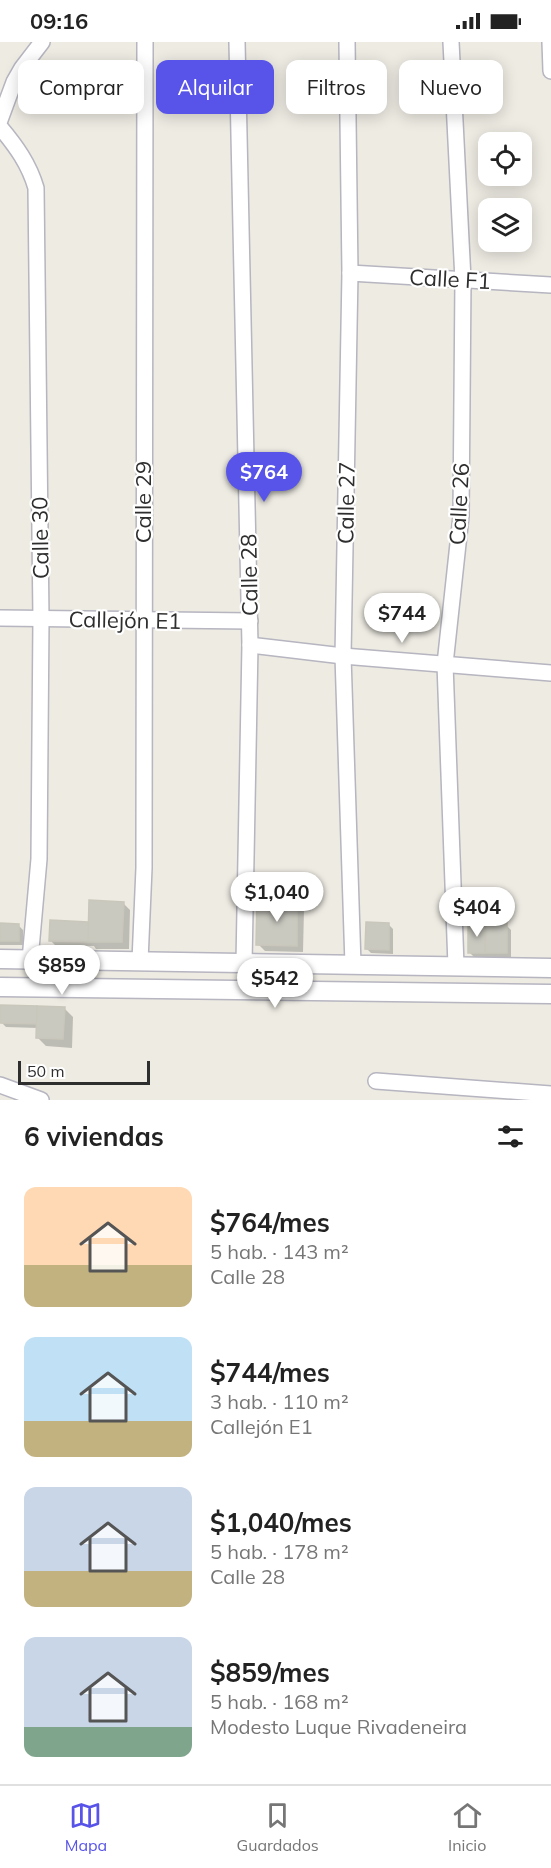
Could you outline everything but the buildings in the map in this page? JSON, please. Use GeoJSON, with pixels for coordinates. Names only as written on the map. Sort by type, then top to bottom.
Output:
{"type":"FeatureCollection","features":[{"type":"Feature","properties":{"kind":"street"},"geometry":{"type":"LineString","coordinates":[[0,120],[14,82],[42,42]]}},
{"type":"Feature","properties":{"kind":"street","name":"Calle 29"},"geometry":{"type":"LineString","coordinates":[[140,961],[144,868],[145,42]]}},
{"type":"Feature","properties":{"kind":"street","name":"Calle 28"},"geometry":{"type":"LineString","coordinates":[[237,42],[250,621],[243,963]]}},
{"type":"Feature","properties":{"kind":"street","name":"Calle 27"},"geometry":{"type":"LineString","coordinates":[[347,42],[350,273],[343,656],[353,965]]}},
{"type":"Feature","properties":{"kind":"street","name":"Calle 26"},"geometry":{"type":"LineString","coordinates":[[451,42],[463,280],[461,516],[445,664],[456,966]]}},
{"type":"Feature","properties":{"kind":"street"},"geometry":{"type":"LineString","coordinates":[[550,42],[551,71]]}},
{"type":"Feature","properties":{"kind":"street","name":"Calle 30"},"geometry":{"type":"LineString","coordinates":[[0,127],[21,152],[36,188],[41,619],[39,859],[30,960]]}},
{"type":"Feature","properties":{"kind":"street","name":"Calle F1"},"geometry":{"type":"LineString","coordinates":[[350,273],[551,285]]}},
{"type":"Feature","properties":{"kind":"street","name":"Callejón E1"},"geometry":{"type":"LineString","coordinates":[[0,618],[250,621]]}},
{"type":"Feature","properties":{"kind":"street"},"geometry":{"type":"LineString","coordinates":[[250,645],[343,656],[551,673]]}},
{"type":"Feature","properties":{"kind":"street"},"geometry":{"type":"LineString","coordinates":[[0,959],[551,968]]}},
{"type":"Feature","properties":{"kind":"street"},"geometry":{"type":"LineString","coordinates":[[4,987],[65,977],[76,971],[83,961]]}},
{"type":"Feature","properties":{"kind":"street"},"geometry":{"type":"LineString","coordinates":[[4,987],[551,994]]}},
{"type":"Feature","properties":{"kind":"street"},"geometry":{"type":"LineString","coordinates":[[376,1081],[551,1094]]}},
{"type":"Feature","properties":{"kind":"street"},"geometry":{"type":"LineString","coordinates":[[0,1085],[41,1100]]}}]}
